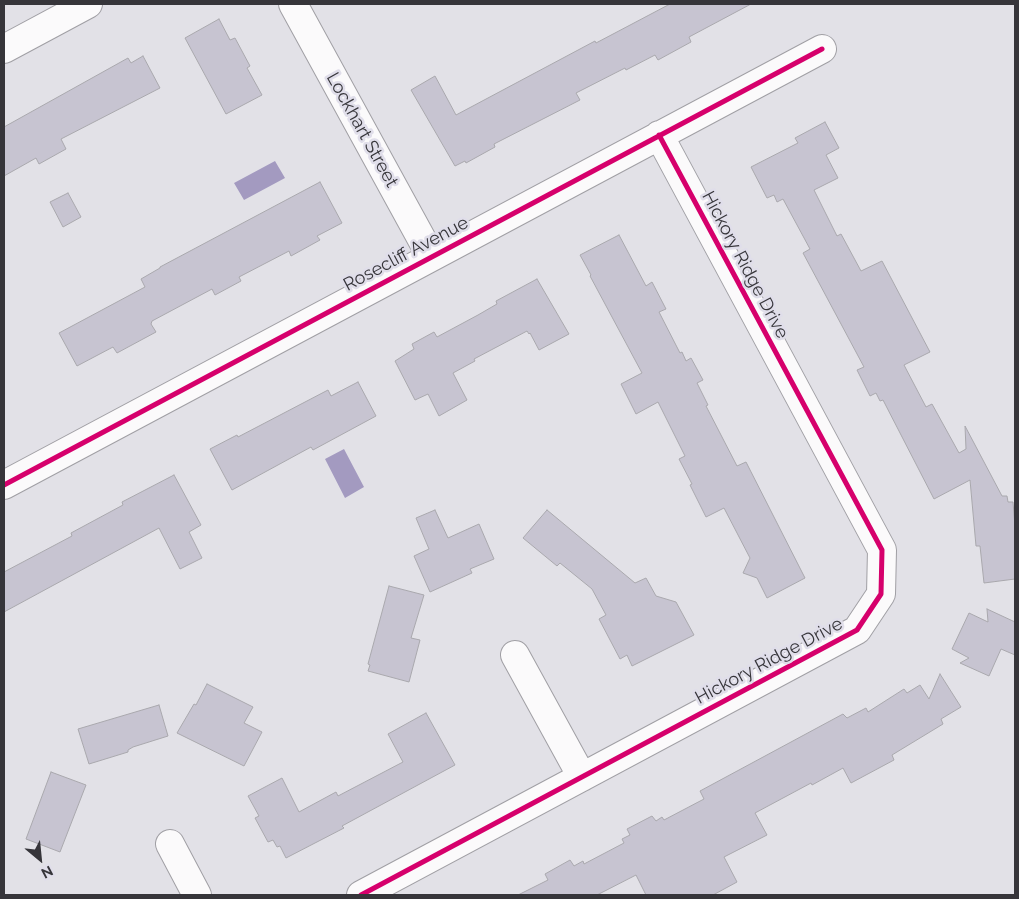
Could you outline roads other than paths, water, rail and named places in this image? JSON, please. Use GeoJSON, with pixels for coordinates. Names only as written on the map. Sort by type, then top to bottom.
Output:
{"type":"FeatureCollection","features":[{"type":"Feature","properties":{"kind":"street"},"geometry":{"type":"LineString","coordinates":[[4,49],[88,4]]}},
{"type":"Feature","properties":{"kind":"street","name":"Lockhart Street"},"geometry":{"type":"LineString","coordinates":[[293,4],[431,256]]}},
{"type":"Feature","properties":{"kind":"street","name":"Rosecliff Avenue"},"geometry":{"type":"LineString","coordinates":[[4,484],[822,49]]}},
{"type":"Feature","properties":{"kind":"street","name":"Hickory Ridge Drive"},"geometry":{"type":"LineString","coordinates":[[361,895],[857,630],[881,594],[882,550],[660,135]]}},
{"type":"Feature","properties":{"kind":"street"},"geometry":{"type":"LineString","coordinates":[[515,656],[582,777]]}},
{"type":"Feature","properties":{"kind":"street"},"geometry":{"type":"LineString","coordinates":[[170,844],[197,895]]}}]}
